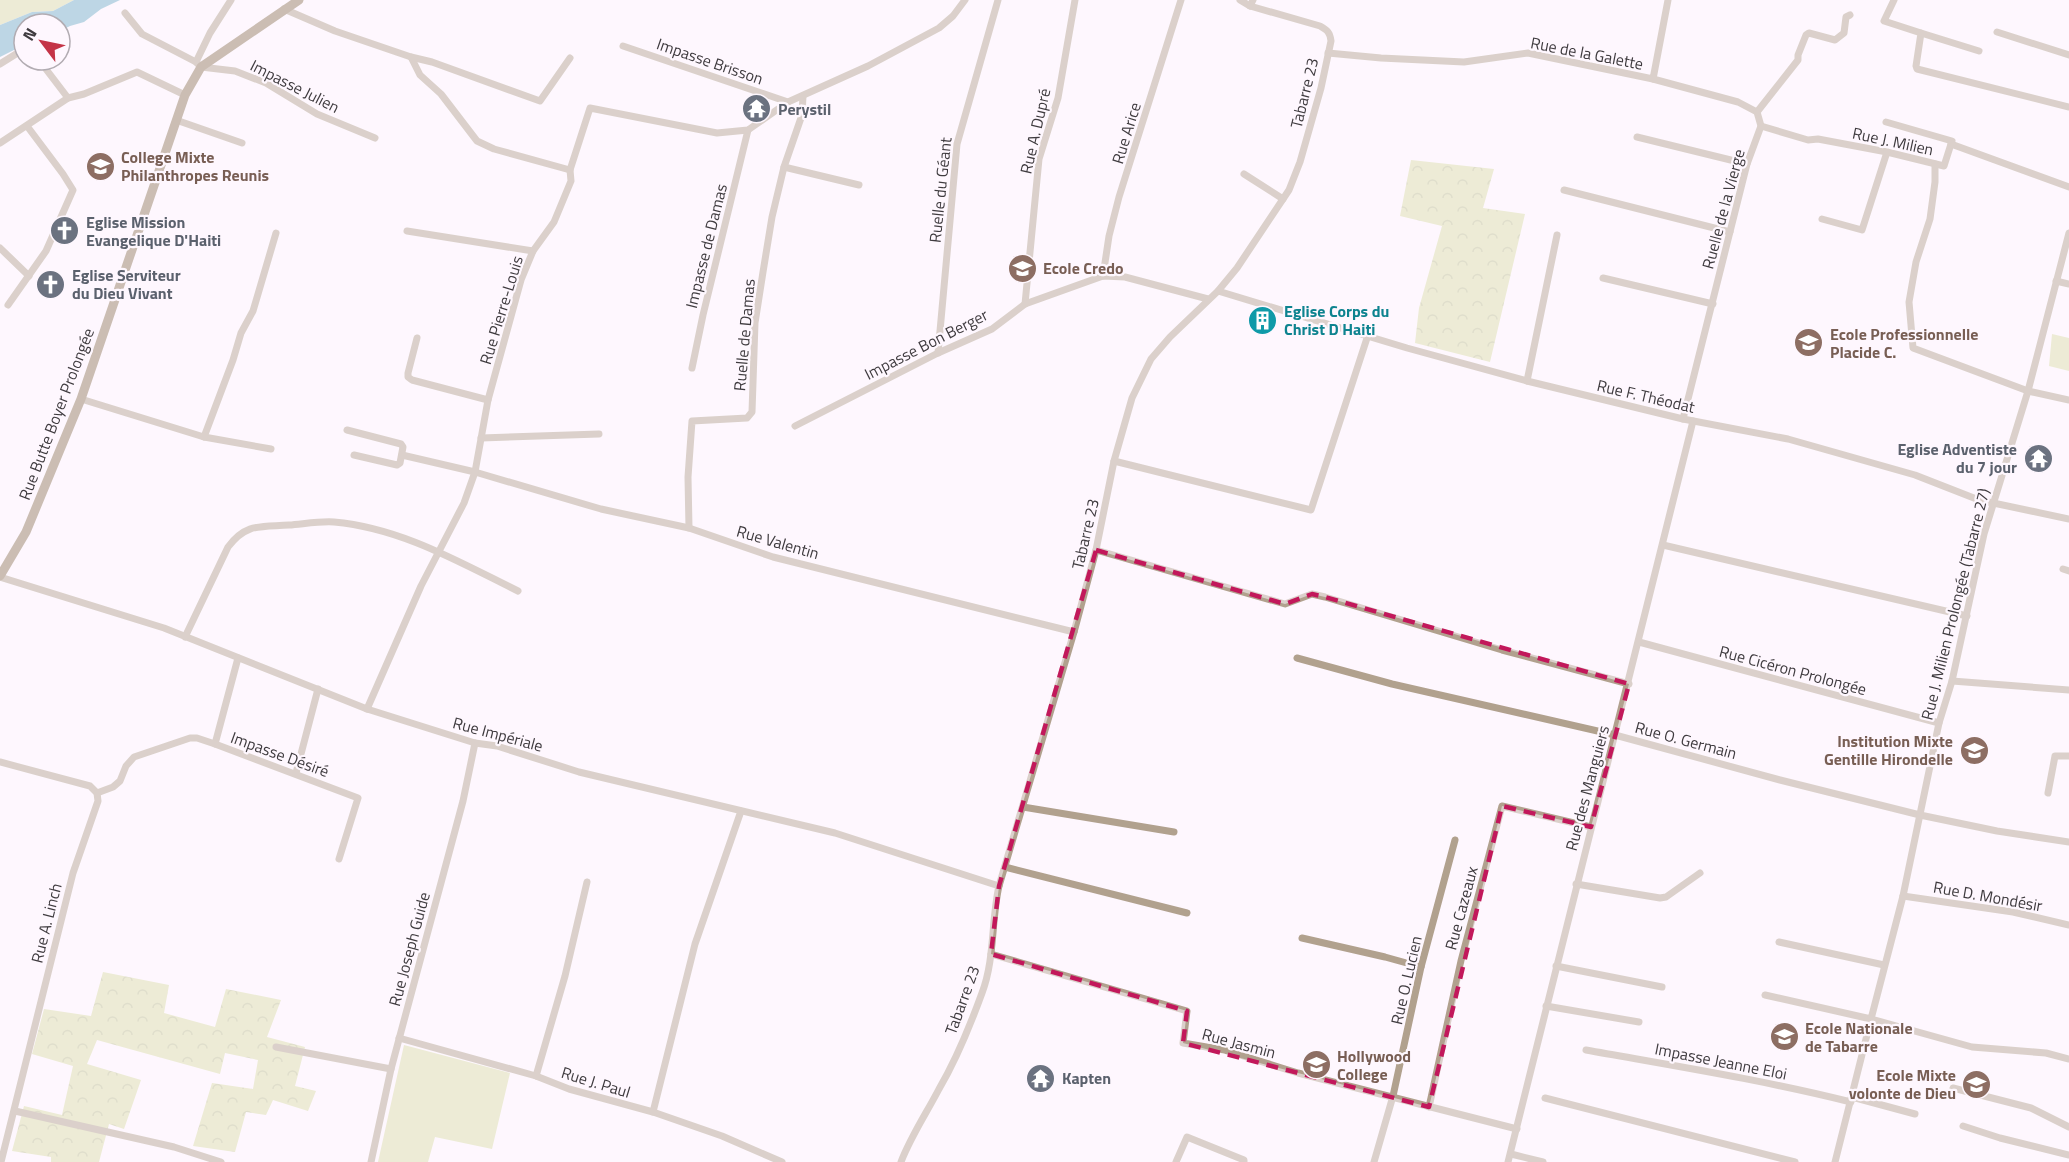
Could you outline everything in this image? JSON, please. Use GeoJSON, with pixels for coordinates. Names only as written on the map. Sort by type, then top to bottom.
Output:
{"type":"FeatureCollection","features":[{"type":"Feature","properties":{"kind":"street"},"geometry":{"type":"LineString","coordinates":[[125,13],[142,34],[199,65],[210,33],[231,0]]}},
{"type":"Feature","properties":{"kind":"street","name":"Rue Butte Boyer Prolongée"},"geometry":{"type":"LineString","coordinates":[[0,576],[26,532],[81,399],[184,94],[199,65],[299,0]]}},
{"type":"Feature","properties":{"kind":"street","name":"Rue Pierre-Louis"},"geometry":{"type":"LineString","coordinates":[[368,709],[421,586],[464,503],[475,472],[488,400],[521,280],[533,251],[554,222],[571,181],[570,170],[590,108],[717,133],[748,130],[788,102],[868,66],[939,28],[953,16],[965,0]]}},
{"type":"Feature","properties":{"kind":"street","name":"Ruelle du Géant"},"geometry":{"type":"LineString","coordinates":[[938,352],[957,144],[998,0]]}},
{"type":"Feature","properties":{"kind":"street","name":"Rue A. Dupré"},"geometry":{"type":"LineString","coordinates":[[1025,304],[1039,159],[1058,98],[1075,0]]}},
{"type":"Feature","properties":{"kind":"street","name":"Rue Arice"},"geometry":{"type":"LineString","coordinates":[[1102,276],[1119,197],[1181,0]]}},
{"type":"Feature","properties":{"kind":"street"},"geometry":{"type":"LineString","coordinates":[[1240,0],[1252,3]]}},
{"type":"Feature","properties":{"kind":"street","name":"Rue de la Galette"},"geometry":{"type":"LineString","coordinates":[[1328,52],[1381,58],[1464,62],[1528,53],[1653,79],[1668,0]]}},
{"type":"Feature","properties":{"kind":"street"},"geometry":{"type":"LineString","coordinates":[[1894,0],[1884,21],[1979,51]]}},
{"type":"Feature","properties":{"kind":"street","name":"Tabarre 23"},"geometry":{"type":"LineString","coordinates":[[901,1162],[909,1141],[941,1087],[983,992],[991,954],[994,908],[999,886],[1074,632],[1096,550],[1114,461],[1132,398],[1151,359],[1170,337],[1218,291],[1237,268],[1289,190],[1300,162],[1331,41],[1330,34],[1327,30],[1252,3]]}},
{"type":"Feature","properties":{"kind":"street"},"geometry":{"type":"LineString","coordinates":[[284,9],[335,30],[540,101],[570,58]]}},
{"type":"Feature","properties":{"kind":"street"},"geometry":{"type":"LineString","coordinates":[[1756,112],[1798,60],[1806,35],[1809,33],[1835,40],[1844,33],[1846,17],[1850,15]]}},
{"type":"Feature","properties":{"kind":"street"},"geometry":{"type":"LineString","coordinates":[[1997,32],[2069,55]]}},
{"type":"Feature","properties":{"kind":"street"},"geometry":{"type":"LineString","coordinates":[[1921,33],[1916,66],[1921,71],[2069,107]]}},
{"type":"Feature","properties":{"kind":"street","name":"Impasse Brisson"},"geometry":{"type":"LineString","coordinates":[[623,46],[788,102]]}},
{"type":"Feature","properties":{"kind":"street"},"geometry":{"type":"LineString","coordinates":[[411,57],[420,75],[441,94],[477,141],[494,149],[570,170]]}},
{"type":"Feature","properties":{"kind":"street","name":"Impasse Julien"},"geometry":{"type":"LineString","coordinates":[[199,65],[235,71],[266,83],[317,114],[375,138]]}},
{"type":"Feature","properties":{"kind":"street"},"geometry":{"type":"LineString","coordinates":[[48,72],[68,98]]}},
{"type":"Feature","properties":{"kind":"street"},"geometry":{"type":"LineString","coordinates":[[0,143],[68,98],[84,94],[137,72],[184,94]]}},
{"type":"Feature","properties":{"kind":"street"},"geometry":{"type":"LineString","coordinates":[[1653,79],[1738,102],[1756,112],[1761,126]]}},
{"type":"Feature","properties":{"kind":"street","name":"Ruelle de Damas"},"geometry":{"type":"LineString","coordinates":[[689,528],[688,477],[692,421],[747,418],[752,412],[755,323],[772,217],[784,167],[802,115],[803,96]]}},
{"type":"Feature","properties":{"kind":"street"},"geometry":{"type":"LineString","coordinates":[[176,120],[242,143]]}},
{"type":"Feature","properties":{"kind":"street"},"geometry":{"type":"LineString","coordinates":[[1886,122],[1952,141],[1951,144]]}},
{"type":"Feature","properties":{"kind":"street"},"geometry":{"type":"LineString","coordinates":[[8,304],[46,251],[73,190],[27,126]]}},
{"type":"Feature","properties":{"kind":"street","name":"Rue J. Milien"},"geometry":{"type":"LineString","coordinates":[[1761,126],[1808,140],[1818,139],[1887,152],[1944,166],[1951,144],[2069,187]]}},
{"type":"Feature","properties":{"kind":"street","name":"Ruelle de la Vierge"},"geometry":{"type":"LineString","coordinates":[[1683,419],[1747,165],[1761,126]]}},
{"type":"Feature","properties":{"kind":"street","name":"Impasse de Damas"},"geometry":{"type":"LineString","coordinates":[[692,368],[748,130]]}},
{"type":"Feature","properties":{"kind":"street"},"geometry":{"type":"LineString","coordinates":[[1637,137],[1747,165]]}},
{"type":"Feature","properties":{"kind":"street"},"geometry":{"type":"LineString","coordinates":[[1822,219],[1862,230],[1887,152]]}},
{"type":"Feature","properties":{"kind":"street"},"geometry":{"type":"LineString","coordinates":[[1935,164],[1930,219],[1916,262],[1910,302],[1913,348],[2028,391],[2069,400]]}},
{"type":"Feature","properties":{"kind":"street"},"geometry":{"type":"LineString","coordinates":[[784,167],[859,185]]}},
{"type":"Feature","properties":{"kind":"street"},"geometry":{"type":"LineString","coordinates":[[1244,174],[1283,199]]}},
{"type":"Feature","properties":{"kind":"street"},"geometry":{"type":"LineString","coordinates":[[1564,190],[1730,232]]}},
{"type":"Feature","properties":{"kind":"street"},"geometry":{"type":"LineString","coordinates":[[407,231],[533,251]]}},
{"type":"Feature","properties":{"kind":"street"},"geometry":{"type":"LineString","coordinates":[[204,437],[241,333],[253,311],[276,233]]}},
{"type":"Feature","properties":{"kind":"street","name":"Rue J. Milien Prolongée (Tabarre 27)"},"geometry":{"type":"LineString","coordinates":[[1835,1162],[1903,896],[1939,723],[1952,681],[1992,504],[2028,391],[2069,233]]}},
{"type":"Feature","properties":{"kind":"street"},"geometry":{"type":"LineString","coordinates":[[1527,381],[1557,235]]}},
{"type":"Feature","properties":{"kind":"street"},"geometry":{"type":"LineString","coordinates":[[0,248],[29,276]]}},
{"type":"Feature","properties":{"kind":"street","name":"Impasse Bon Berger"},"geometry":{"type":"LineString","coordinates":[[795,426],[938,352],[992,329],[1025,304],[1102,276],[1125,277],[1208,299]]}},
{"type":"Feature","properties":{"kind":"street"},"geometry":{"type":"LineString","coordinates":[[1603,278],[1713,304]]}},
{"type":"Feature","properties":{"kind":"street"},"geometry":{"type":"LineString","coordinates":[[2056,281],[2069,284]]}},
{"type":"Feature","properties":{"kind":"street","name":"Rue F. Théodat"},"geometry":{"type":"LineString","coordinates":[[1218,291],[1407,348],[1527,381],[1683,419],[1788,440],[1915,475],[1992,504],[2069,519]]}},
{"type":"Feature","properties":{"kind":"street"},"geometry":{"type":"LineString","coordinates":[[1114,461],[1311,510],[1368,335]]}},
{"type":"Feature","properties":{"kind":"street"},"geometry":{"type":"LineString","coordinates":[[417,338],[408,377],[488,400]]}},
{"type":"Feature","properties":{"kind":"street"},"geometry":{"type":"LineString","coordinates":[[81,399],[204,437],[271,449]]}},
{"type":"Feature","properties":{"kind":"street","name":"Rue des Manguiers"},"geometry":{"type":"LineString","coordinates":[[1508,1162],[1693,421]]}},
{"type":"Feature","properties":{"kind":"street"},"geometry":{"type":"LineString","coordinates":[[347,430],[401,444],[403,447],[400,463],[397,465],[354,455]]}},
{"type":"Feature","properties":{"kind":"street"},"geometry":{"type":"LineString","coordinates":[[481,438],[599,434]]}},
{"type":"Feature","properties":{"kind":"street","name":"Rue Valentin"},"geometry":{"type":"LineString","coordinates":[[402,455],[475,472],[601,509],[689,528],[773,557],[1074,632]]}},
{"type":"Feature","properties":{"kind":"street"},"geometry":{"type":"LineString","coordinates":[[185,637],[228,547],[237,534],[251,528],[332,522],[376,529],[439,552],[518,591]]}},
{"type":"Feature","properties":{"kind":"street"},"geometry":{"type":"LineString","coordinates":[[1663,545],[1967,616]]}},
{"type":"Feature","properties":{"kind":"street"},"geometry":{"type":"LineString","coordinates":[[1096,550],[1285,604],[1312,594],[1325,597],[1502,650],[1629,684]]}},
{"type":"Feature","properties":{"kind":"street","name":"Rue Impériale"},"geometry":{"type":"LineString","coordinates":[[0,576],[185,637],[368,709],[475,743],[497,746],[579,772],[835,833],[999,886]]}},
{"type":"Feature","properties":{"kind":"street","name":"Rue Cicéron Prolongée"},"geometry":{"type":"LineString","coordinates":[[1639,642],[1939,723]]}},
{"type":"Feature","properties":{"kind":"street","name":"Impasse Désiré"},"geometry":{"type":"LineString","coordinates":[[238,658],[215,744],[296,773],[359,799],[339,859]]}},
{"type":"Feature","properties":{"kind":"street","name":"Rue O. Germain"},"geometry":{"type":"LineString","coordinates":[[1297,658],[1392,684],[1615,735],[1920,815],[1997,831],[2069,842]]}},
{"type":"Feature","properties":{"kind":"street"},"geometry":{"type":"LineString","coordinates":[[1952,681],[2069,690]]}},
{"type":"Feature","properties":{"kind":"street"},"geometry":{"type":"LineString","coordinates":[[296,773],[318,689]]}},
{"type":"Feature","properties":{"kind":"street"},"geometry":{"type":"LineString","coordinates":[[0,762],[90,786],[97,792],[113,787],[120,781],[126,766],[134,757],[190,738],[215,744]]}},
{"type":"Feature","properties":{"kind":"street","name":"Rue Joseph Guide"},"geometry":{"type":"LineString","coordinates":[[371,1162],[391,1069],[463,801],[475,743]]}},
{"type":"Feature","properties":{"kind":"street"},"geometry":{"type":"LineString","coordinates":[[2048,793],[2055,756],[2069,756]]}},
{"type":"Feature","properties":{"kind":"street","name":"Rue A. Linch"},"geometry":{"type":"LineString","coordinates":[[1,1162],[72,873],[98,801],[97,792]]}},
{"type":"Feature","properties":{"kind":"street","name":"Rue Cazeaux"},"geometry":{"type":"LineString","coordinates":[[1430,1107],[1461,961],[1502,806],[1591,827]]}},
{"type":"Feature","properties":{"kind":"street"},"geometry":{"type":"LineString","coordinates":[[1023,807],[1174,832]]}},
{"type":"Feature","properties":{"kind":"street"},"geometry":{"type":"LineString","coordinates":[[653,1112],[695,944],[741,811]]}},
{"type":"Feature","properties":{"kind":"street","name":"Rue O. Lucien"},"geometry":{"type":"LineString","coordinates":[[1374,1162],[1393,1096],[1421,968],[1455,840]]}},
{"type":"Feature","properties":{"kind":"street"},"geometry":{"type":"LineString","coordinates":[[1005,867],[1187,913]]}},
{"type":"Feature","properties":{"kind":"street"},"geometry":{"type":"LineString","coordinates":[[1576,884],[1660,898],[1666,897],[1700,873]]}},
{"type":"Feature","properties":{"kind":"street"},"geometry":{"type":"LineString","coordinates":[[536,1076],[565,976],[587,882]]}},
{"type":"Feature","properties":{"kind":"street","name":"Rue D. Mondésir"},"geometry":{"type":"LineString","coordinates":[[1903,896],[2013,912],[2069,925]]}},
{"type":"Feature","properties":{"kind":"street"},"geometry":{"type":"LineString","coordinates":[[1302,938],[1385,957],[1421,968]]}},
{"type":"Feature","properties":{"kind":"street"},"geometry":{"type":"LineString","coordinates":[[1779,942],[1884,965]]}},
{"type":"Feature","properties":{"kind":"street","name":"Rue Jasmin"},"geometry":{"type":"LineString","coordinates":[[991,954],[1187,1011],[1183,1043],[1224,1050],[1298,1073],[1517,1129]]}},
{"type":"Feature","properties":{"kind":"street"},"geometry":{"type":"LineString","coordinates":[[1556,966],[1662,987]]}},
{"type":"Feature","properties":{"kind":"street"},"geometry":{"type":"LineString","coordinates":[[1765,995],[1871,1019],[1972,1047],[2046,1053],[2069,1059]]}},
{"type":"Feature","properties":{"kind":"street"},"geometry":{"type":"LineString","coordinates":[[1546,1006],[1639,1022]]}},
{"type":"Feature","properties":{"kind":"street","name":"Rue J. Paul"},"geometry":{"type":"LineString","coordinates":[[399,1038],[536,1076],[569,1089],[653,1112],[722,1136],[782,1162]]}},
{"type":"Feature","properties":{"kind":"street"},"geometry":{"type":"LineString","coordinates":[[276,1047],[391,1069]]}},
{"type":"Feature","properties":{"kind":"street","name":"Impasse Jeanne Eloi"},"geometry":{"type":"LineString","coordinates":[[1586,1050],[1730,1075],[1915,1114]]}},
{"type":"Feature","properties":{"kind":"street"},"geometry":{"type":"LineString","coordinates":[[1953,1088],[2031,1108],[2069,1127]]}},
{"type":"Feature","properties":{"kind":"street"},"geometry":{"type":"LineString","coordinates":[[1545,1098],[1795,1162]]}},
{"type":"Feature","properties":{"kind":"street"},"geometry":{"type":"LineString","coordinates":[[15,1111],[174,1147],[221,1162]]}},
{"type":"Feature","properties":{"kind":"street"},"geometry":{"type":"LineString","coordinates":[[1963,1126],[2000,1138],[2069,1155]]}},
{"type":"Feature","properties":{"kind":"street"},"geometry":{"type":"LineString","coordinates":[[1176,1162],[1186,1137],[1244,1160],[1244,1162]]}},
{"type":"Feature","properties":{"kind":"street"},"geometry":{"type":"LineString","coordinates":[[1510,1154],[1543,1162]]}},
{"type":"Feature","properties":{"kind":"highlighted area"},"geometry":{"type":"Polygon","coordinates":[[[1096,550],[1285,604],[1312,594],[1325,597],[1629,684],[1591,827],[1502,806],[1429,1107],[1183,1043],[1187,1011],[991,954],[999,886],[1096,550]]]}},
{"type":"Feature","properties":{"kind":"green space"},"geometry":{"type":"Polygon","coordinates":[[[0,0],[74,0],[53,11],[12,12],[12,20],[0,25],[0,0]]]}},
{"type":"Feature","properties":{"kind":"green space"},"geometry":{"type":"Polygon","coordinates":[[[1411,160],[1494,169],[1483,208],[1525,214],[1490,362],[1415,343],[1419,308],[1442,226],[1400,216],[1411,160]]]}},
{"type":"Feature","properties":{"kind":"green space"},"geometry":{"type":"Polygon","coordinates":[[[2052,334],[2069,338],[2069,371],[2049,366],[2052,334]]]}},
{"type":"Feature","properties":{"kind":"green space"},"geometry":{"type":"Polygon","coordinates":[[[103,972],[169,985],[164,1013],[215,1027],[226,989],[281,1000],[267,1037],[305,1047],[295,1086],[316,1091],[308,1111],[273,1100],[266,1115],[246,1112],[235,1152],[193,1146],[212,1083],[253,1089],[258,1060],[225,1053],[220,1074],[97,1040],[87,1064],[141,1080],[124,1129],[109,1124],[99,1162],[51,1162],[51,1157],[12,1151],[24,1106],[62,1115],[73,1066],[32,1054],[44,1009],[91,1016],[103,972]]]}},
{"type":"Feature","properties":{"kind":"green space"},"geometry":{"type":"Polygon","coordinates":[[[404,1045],[510,1073],[492,1149],[435,1137],[428,1162],[378,1162],[404,1045]]]}},
{"type":"Feature","properties":{"kind":"water"},"geometry":{"type":"Polygon","coordinates":[[[74,0],[120,0],[101,9],[84,22],[72,25],[72,12],[32,12],[53,11],[74,0]]]}},
{"type":"Feature","properties":{"kind":"water"},"geometry":{"type":"Polygon","coordinates":[[[12,20],[12,51],[0,57],[0,25],[12,20]]]}},
{"type":"Feature","properties":{"kind":"place","name":"Perystil"},"geometry":{"type":"Point","coordinates":[757,109]}},
{"type":"Feature","properties":{"kind":"place","name":"College Mixte Philanthropes Reunis"},"geometry":{"type":"Point","coordinates":[100,166]}},
{"type":"Feature","properties":{"kind":"place","name":"Eglise Mission Evangelique D'Haiti"},"geometry":{"type":"Point","coordinates":[65,231]}},
{"type":"Feature","properties":{"kind":"place","name":"Ecole Credo"},"geometry":{"type":"Point","coordinates":[1022,268]}},
{"type":"Feature","properties":{"kind":"place","name":"Eglise Serviteur du Dieu Vivant"},"geometry":{"type":"Point","coordinates":[51,284]}},
{"type":"Feature","properties":{"kind":"place","name":"Eglise Corps du Christ D Haiti"},"geometry":{"type":"Point","coordinates":[1263,320]}},
{"type":"Feature","properties":{"kind":"place","name":"Ecole Professionnelle Placide C."},"geometry":{"type":"Point","coordinates":[1809,343]}},
{"type":"Feature","properties":{"kind":"place","name":"Eglise Adventiste du 7 jour"},"geometry":{"type":"Point","coordinates":[2038,458]}},
{"type":"Feature","properties":{"kind":"place","name":"Institution Mixte Gentille Hirondelle"},"geometry":{"type":"Point","coordinates":[1974,750]}},
{"type":"Feature","properties":{"kind":"place","name":"Ecole Nationale de Tabarre"},"geometry":{"type":"Point","coordinates":[1784,1037]}},
{"type":"Feature","properties":{"kind":"place","name":"Hollywood College"},"geometry":{"type":"Point","coordinates":[1316,1065]}},
{"type":"Feature","properties":{"kind":"place","name":"Kapten"},"geometry":{"type":"Point","coordinates":[1041,1078]}},
{"type":"Feature","properties":{"kind":"place","name":"Ecole Mixte volonte de Dieu"},"geometry":{"type":"Point","coordinates":[1977,1084]}}]}
